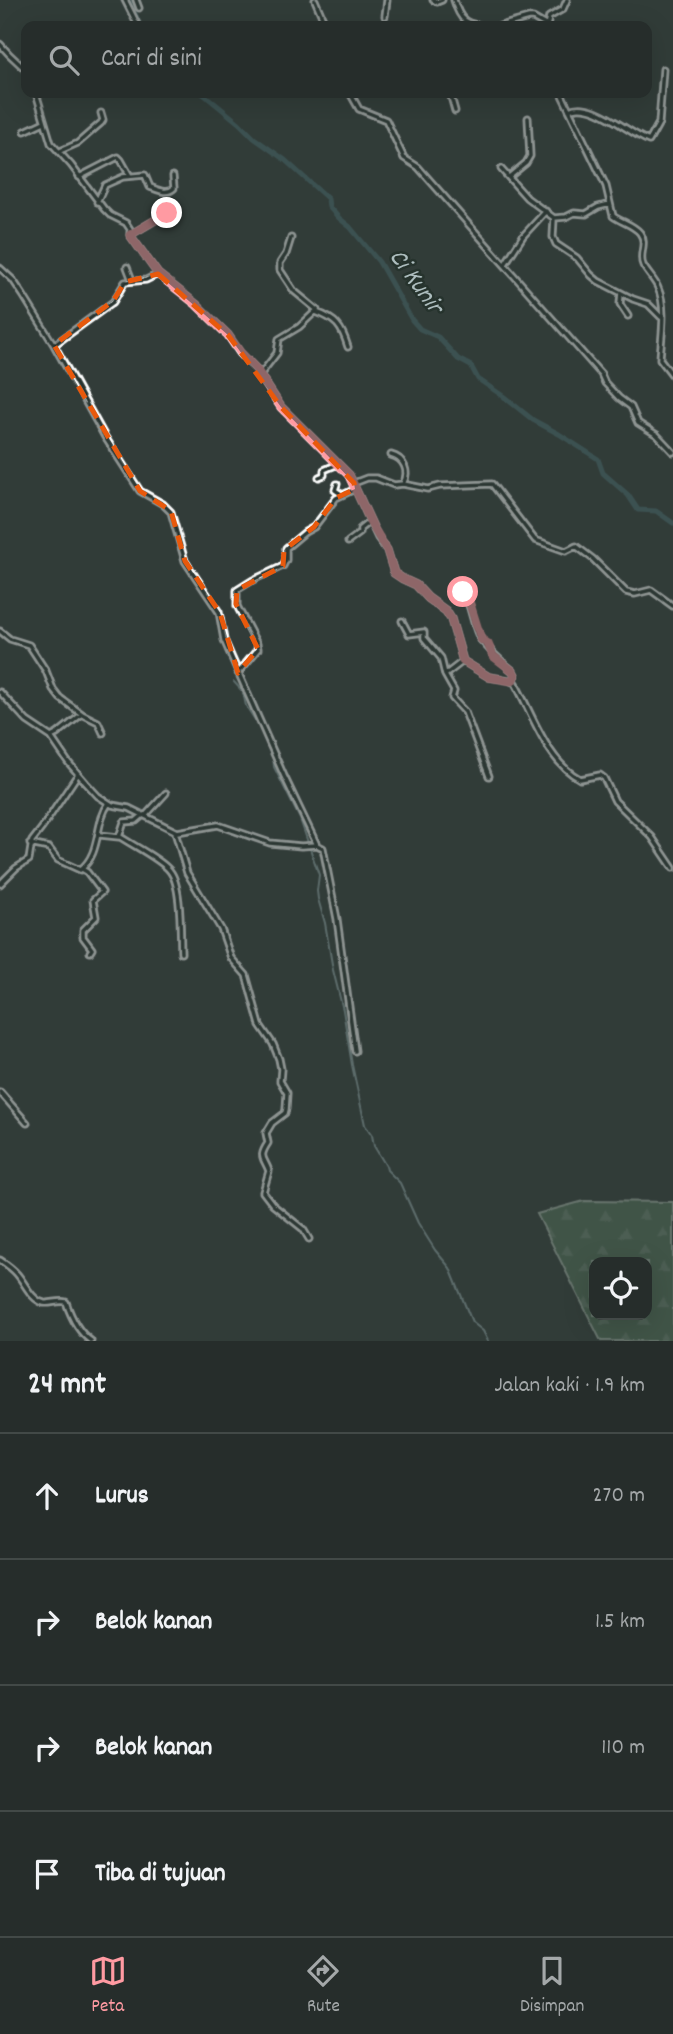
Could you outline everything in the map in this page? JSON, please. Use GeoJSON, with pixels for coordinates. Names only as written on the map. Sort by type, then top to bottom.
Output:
{"type":"FeatureCollection","features":[{"type":"Feature","properties":{"kind":"street"},"geometry":{"type":"LineString","coordinates":[[125,0],[136,21]]}},
{"type":"Feature","properties":{"kind":"street"},"geometry":{"type":"LineString","coordinates":[[136,0],[139,8]]}},
{"type":"Feature","properties":{"kind":"street"},"geometry":{"type":"LineString","coordinates":[[315,0],[324,21]]}},
{"type":"Feature","properties":{"kind":"street"},"geometry":{"type":"LineString","coordinates":[[385,16],[387,0]]}},
{"type":"Feature","properties":{"kind":"street"},"geometry":{"type":"LineString","coordinates":[[433,0],[442,0]]}},
{"type":"Feature","properties":{"kind":"street"},"geometry":{"type":"LineString","coordinates":[[454,0],[457,12],[466,21]]}},
{"type":"Feature","properties":{"kind":"street"},"geometry":{"type":"LineString","coordinates":[[548,21],[549,17],[562,9],[567,0]]}},
{"type":"Feature","properties":{"kind":"street"},"geometry":{"type":"LineString","coordinates":[[518,21],[533,18],[538,21]]}},
{"type":"Feature","properties":{"kind":"street"},"geometry":{"type":"LineString","coordinates":[[0,44],[21,65]]}},
{"type":"Feature","properties":{"kind":"street"},"geometry":{"type":"LineString","coordinates":[[569,110],[573,107],[594,110],[649,141],[659,123],[663,69]]}},
{"type":"Feature","properties":{"kind":"street"},"geometry":{"type":"LineString","coordinates":[[37,98],[51,143],[97,202],[110,215],[126,223],[130,235],[158,274],[196,304],[228,335],[281,407],[354,483],[370,521],[387,550],[394,573],[416,585],[449,614],[463,661],[489,677],[512,681],[539,732],[561,762],[580,779],[600,775],[604,778],[620,807],[652,837],[673,868]]}},
{"type":"Feature","properties":{"kind":"street"},"geometry":{"type":"LineString","coordinates":[[352,98],[359,109],[386,120],[404,158],[418,167],[602,376],[605,383],[631,407],[640,425],[657,435],[673,452]]}},
{"type":"Feature","properties":{"kind":"street"},"geometry":{"type":"LineString","coordinates":[[451,98],[455,111]]}},
{"type":"Feature","properties":{"kind":"street"},"geometry":{"type":"LineString","coordinates":[[563,98],[606,186],[615,218],[637,230],[643,237],[643,266],[659,289],[662,310],[660,359],[673,376]]}},
{"type":"Feature","properties":{"kind":"street"},"geometry":{"type":"LineString","coordinates":[[60,152],[78,143],[102,123],[101,113]]}},
{"type":"Feature","properties":{"kind":"street"},"geometry":{"type":"LineString","coordinates":[[509,177],[526,163],[530,156],[528,118]]}},
{"type":"Feature","properties":{"kind":"street"},"geometry":{"type":"LineString","coordinates":[[25,131],[44,122]]}},
{"type":"Feature","properties":{"kind":"street"},"geometry":{"type":"LineString","coordinates":[[79,177],[118,157],[130,176]]}},
{"type":"Feature","properties":{"kind":"street"},"geometry":{"type":"LineString","coordinates":[[501,169],[527,198],[554,218],[565,217],[574,212],[586,214],[610,204]]}},
{"type":"Feature","properties":{"kind":"street"},"geometry":{"type":"LineString","coordinates":[[97,202],[108,183],[130,176],[145,175],[149,187],[166,192],[174,188],[173,176]]}},
{"type":"Feature","properties":{"kind":"street"},"geometry":{"type":"LineString","coordinates":[[505,265],[523,236],[546,211]]}},
{"type":"Feature","properties":{"kind":"street"},"geometry":{"type":"LineString","coordinates":[[130,235],[167,213]]}},
{"type":"Feature","properties":{"kind":"street"},"geometry":{"type":"LineString","coordinates":[[554,218],[553,237],[556,244],[577,258],[598,281],[646,303],[662,318]]}},
{"type":"Feature","properties":{"kind":"street"},"geometry":{"type":"LineString","coordinates":[[291,237],[286,254],[279,263],[280,270],[294,290],[316,307],[316,312]]}},
{"type":"Feature","properties":{"kind":"street"},"geometry":{"type":"LineString","coordinates":[[127,267],[132,280]]}},
{"type":"Feature","properties":{"kind":"street"},"geometry":{"type":"LineString","coordinates":[[0,268],[13,280],[54,345],[105,437],[140,491],[163,504],[171,512],[185,561],[219,612],[223,637],[315,845]]}},
{"type":"Feature","properties":{"kind":"street"},"geometry":{"type":"LineString","coordinates":[[54,345],[113,302],[125,282],[146,280],[158,274]]}},
{"type":"Feature","properties":{"kind":"street"},"geometry":{"type":"LineString","coordinates":[[621,293],[620,304],[628,316]]}},
{"type":"Feature","properties":{"kind":"street"},"geometry":{"type":"LineString","coordinates":[[654,309],[662,310]]}},
{"type":"Feature","properties":{"kind":"street"},"geometry":{"type":"LineString","coordinates":[[260,375],[277,354],[279,339],[316,312]]}},
{"type":"Feature","properties":{"kind":"street"},"geometry":{"type":"LineString","coordinates":[[316,312],[339,326],[348,347]]}},
{"type":"Feature","properties":{"kind":"street"},"geometry":{"type":"LineString","coordinates":[[391,455],[397,457],[405,467],[406,478],[403,484]]}},
{"type":"Feature","properties":{"kind":"street"},"geometry":{"type":"LineString","coordinates":[[319,477],[324,475],[324,470],[338,464]]}},
{"type":"Feature","properties":{"kind":"street"},"geometry":{"type":"LineString","coordinates":[[354,483],[372,478],[396,485],[428,489],[492,484],[535,540],[566,551],[576,546],[626,592],[638,594],[651,590],[673,606]]}},
{"type":"Feature","properties":{"kind":"street"},"geometry":{"type":"LineString","coordinates":[[337,484],[335,490],[341,495]]}},
{"type":"Feature","properties":{"kind":"street"},"geometry":{"type":"LineString","coordinates":[[238,673],[258,649],[237,606],[237,590],[284,566],[286,548],[314,527],[341,495],[355,489]]}},
{"type":"Feature","properties":{"kind":"street"},"geometry":{"type":"LineString","coordinates":[[348,542],[370,521]]}},
{"type":"Feature","properties":{"kind":"street"},"geometry":{"type":"LineString","coordinates":[[463,592],[469,601],[481,639],[488,644],[493,656],[513,671],[515,675],[512,681]]}},
{"type":"Feature","properties":{"kind":"street"},"geometry":{"type":"LineString","coordinates":[[402,621],[409,634],[424,632],[425,638],[441,658],[445,675],[454,691],[452,698],[465,712],[489,776]]}},
{"type":"Feature","properties":{"kind":"street"},"geometry":{"type":"LineString","coordinates":[[0,631],[10,639],[29,645],[60,698],[98,722],[103,733]]}},
{"type":"Feature","properties":{"kind":"street"},"geometry":{"type":"LineString","coordinates":[[445,675],[463,661]]}},
{"type":"Feature","properties":{"kind":"street"},"geometry":{"type":"LineString","coordinates":[[0,692],[27,720],[51,737],[78,774],[95,792],[114,806],[129,807],[175,832],[223,825],[270,843],[315,845],[324,850],[334,900],[355,1051]]}},
{"type":"Feature","properties":{"kind":"street"},"geometry":{"type":"LineString","coordinates":[[51,737],[82,714]]}},
{"type":"Feature","properties":{"kind":"street"},"geometry":{"type":"LineString","coordinates":[[0,884],[16,868],[29,860],[30,844],[78,774]]}},
{"type":"Feature","properties":{"kind":"street"},"geometry":{"type":"LineString","coordinates":[[120,836],[125,821],[138,820],[144,816],[166,793]]}},
{"type":"Feature","properties":{"kind":"street"},"geometry":{"type":"LineString","coordinates":[[82,869],[89,862],[99,835],[103,813],[109,803]]}},
{"type":"Feature","properties":{"kind":"street"},"geometry":{"type":"LineString","coordinates":[[175,832],[187,873],[221,929],[231,958],[246,975],[260,1025],[276,1050],[281,1064],[280,1079],[286,1090],[286,1109],[285,1113],[272,1122],[266,1133],[268,1143],[262,1158],[269,1171],[263,1189],[264,1195],[303,1229],[309,1239]]}},
{"type":"Feature","properties":{"kind":"street"},"geometry":{"type":"LineString","coordinates":[[99,835],[120,836],[166,867],[172,874],[179,901],[181,953]]}},
{"type":"Feature","properties":{"kind":"street"},"geometry":{"type":"LineString","coordinates":[[30,844],[49,848],[58,860],[87,872],[102,892],[93,900],[96,917],[83,930],[83,937],[92,949],[90,952]]}},
{"type":"Feature","properties":{"kind":"street"},"geometry":{"type":"LineString","coordinates":[[0,1092],[27,1124]]}},
{"type":"Feature","properties":{"kind":"street"},"geometry":{"type":"LineString","coordinates":[[0,1260],[15,1271],[37,1300],[47,1303],[66,1302],[79,1330],[91,1341]]}},
{"type":"Feature","properties":{"kind":"highlighted area"},"geometry":{"type":"Polygon","coordinates":[[[158,274],[228,335],[281,407],[354,483],[355,489],[336,498],[314,527],[284,550],[283,566],[237,590],[236,604],[258,649],[238,673],[220,613],[185,561],[171,511],[140,491],[54,345],[113,301],[125,282],[158,274]]]}},
{"type":"Feature","properties":{"kind":"green space"},"geometry":{"type":"Polygon","coordinates":[[[584,1201],[673,1202],[673,1341],[601,1341],[590,1320],[652,1320],[652,1257],[589,1257],[589,1317],[537,1214],[584,1201]]]}},
{"type":"Feature","properties":{"kind":"waterway","name":"Ci Kunir"},"geometry":{"type":"LineString","coordinates":[[130,0],[138,21]]}},
{"type":"Feature","properties":{"kind":"waterway","name":"Ci Kunir"},"geometry":{"type":"LineString","coordinates":[[208,98],[254,138],[285,160],[328,199],[329,207],[379,262],[412,320],[420,329],[438,337],[458,359],[471,366],[478,379],[533,420],[598,459],[603,473],[628,495],[638,510],[656,511],[673,523]]}},
{"type":"Feature","properties":{"kind":"waterway"},"geometry":{"type":"LineString","coordinates":[[234,682],[243,692],[246,706],[273,756],[274,767],[300,819],[319,875],[318,899],[365,1125],[387,1170],[400,1183],[418,1223],[450,1268],[472,1322],[483,1331],[488,1341]]}},
{"type":"Feature","properties":{"kind":"route"},"geometry":{"type":"LineString","coordinates":[[167,213],[130,235],[158,274],[196,304],[228,335],[256,369],[281,407],[349,475],[378,537],[387,550],[394,573],[419,587],[428,598],[449,614],[463,661],[489,677],[512,681],[515,675],[513,671],[493,656],[488,644],[481,639],[469,601],[463,592]]}}]}
